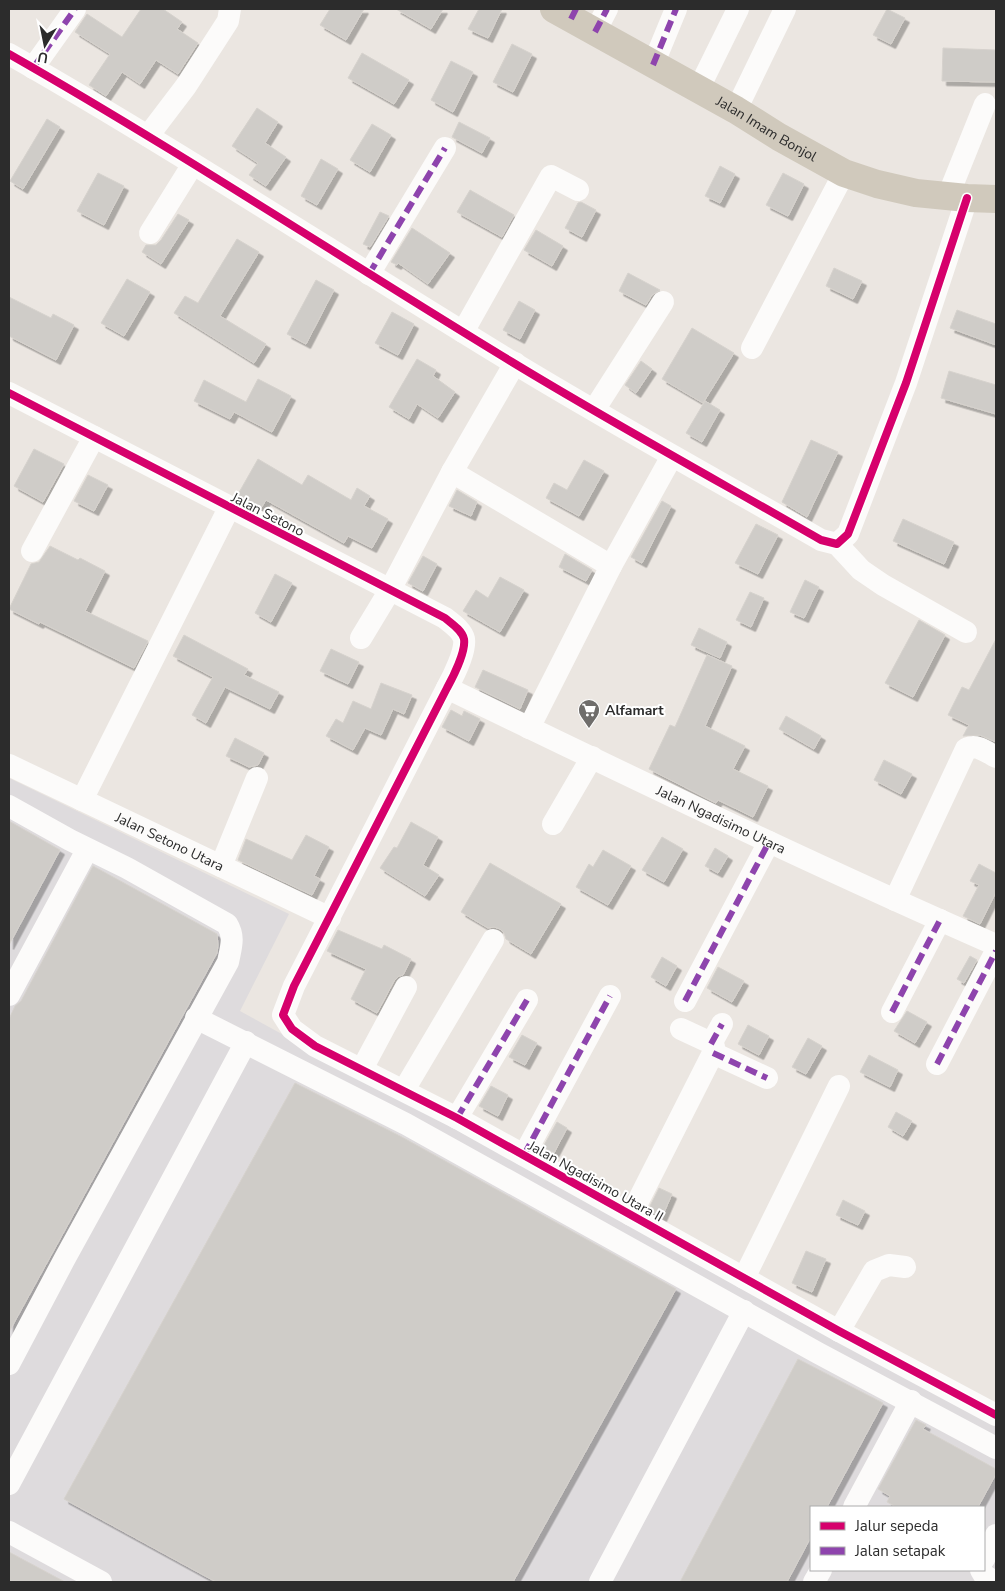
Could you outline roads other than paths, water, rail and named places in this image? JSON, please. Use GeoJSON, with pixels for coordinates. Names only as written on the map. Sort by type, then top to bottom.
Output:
{"type":"FeatureCollection","features":[{"type":"Feature","properties":{"kind":"main road","name":"Jalan Imam Bonjol"},"geometry":{"type":"LineString","coordinates":[[567,12],[601,20],[652,65],[736,110],[779,137],[844,173],[877,184],[916,193],[996,199]]}},
{"type":"Feature","properties":{"kind":"street"},"geometry":{"type":"LineString","coordinates":[[33,68],[75,9]]}},
{"type":"Feature","properties":{"kind":"street"},"geometry":{"type":"LineString","coordinates":[[148,136],[186,86],[228,21],[230,9]]}},
{"type":"Feature","properties":{"kind":"street"},"geometry":{"type":"LineString","coordinates":[[652,65],[676,9]]}},
{"type":"Feature","properties":{"kind":"street"},"geometry":{"type":"LineString","coordinates":[[698,90],[738,9]]}},
{"type":"Feature","properties":{"kind":"street"},"geometry":{"type":"LineString","coordinates":[[736,110],[785,9]]}},
{"type":"Feature","properties":{"kind":"street"},"geometry":{"type":"LineString","coordinates":[[9,54],[148,136],[515,364],[821,540],[837,544],[861,570],[883,585],[966,632]]}},
{"type":"Feature","properties":{"kind":"street"},"geometry":{"type":"LineString","coordinates":[[837,544],[848,534],[906,383],[957,197],[985,104]]}},
{"type":"Feature","properties":{"kind":"street"},"geometry":{"type":"LineString","coordinates":[[369,274],[446,148]]}},
{"type":"Feature","properties":{"kind":"street"},"geometry":{"type":"LineString","coordinates":[[150,233],[193,164]]}},
{"type":"Feature","properties":{"kind":"street"},"geometry":{"type":"LineString","coordinates":[[752,348],[844,173]]}},
{"type":"Feature","properties":{"kind":"street"},"geometry":{"type":"LineString","coordinates":[[463,332],[551,176],[578,190]]}},
{"type":"Feature","properties":{"kind":"street"},"geometry":{"type":"LineString","coordinates":[[594,410],[663,302]]}},
{"type":"Feature","properties":{"kind":"street"},"geometry":{"type":"LineString","coordinates":[[361,638],[390,590],[452,472],[515,364]]}},
{"type":"Feature","properties":{"kind":"street","name":"Jalan Setono"},"geometry":{"type":"LineString","coordinates":[[9,394],[445,618],[458,628],[464,638],[459,662],[447,688]]}},
{"type":"Feature","properties":{"kind":"street"},"geometry":{"type":"LineString","coordinates":[[32,551],[94,437]]}},
{"type":"Feature","properties":{"kind":"street"},"geometry":{"type":"LineString","coordinates":[[529,728],[611,566],[672,456]]}},
{"type":"Feature","properties":{"kind":"street"},"geometry":{"type":"LineString","coordinates":[[452,472],[611,566]]}},
{"type":"Feature","properties":{"kind":"street"},"geometry":{"type":"LineString","coordinates":[[82,800],[230,508]]}},
{"type":"Feature","properties":{"kind":"street"},"geometry":{"type":"LineString","coordinates":[[330,918],[447,688]]}},
{"type":"Feature","properties":{"kind":"street","name":"Jalan Ngadisimo Utara"},"geometry":{"type":"LineString","coordinates":[[447,688],[769,842],[996,945]]}},
{"type":"Feature","properties":{"kind":"street"},"geometry":{"type":"LineString","coordinates":[[894,900],[966,749],[971,746],[977,747],[996,757]]}},
{"type":"Feature","properties":{"kind":"street"},"geometry":{"type":"LineString","coordinates":[[553,824],[592,757]]}},
{"type":"Feature","properties":{"kind":"street","name":"Jalan Setono Utara"},"geometry":{"type":"LineString","coordinates":[[9,765],[330,918]]}},
{"type":"Feature","properties":{"kind":"street"},"geometry":{"type":"LineString","coordinates":[[221,866],[257,778]]}},
{"type":"Feature","properties":{"kind":"street"},"geometry":{"type":"LineString","coordinates":[[9,806],[87,850],[127,868],[227,924],[232,932],[232,944],[228,962],[9,1364]]}},
{"type":"Feature","properties":{"kind":"street"},"geometry":{"type":"LineString","coordinates":[[685,1001],[769,842]]}},
{"type":"Feature","properties":{"kind":"street"},"geometry":{"type":"LineString","coordinates":[[9,995],[87,850]]}},
{"type":"Feature","properties":{"kind":"street","name":"Jalan Ngadisimo Utara II"},"geometry":{"type":"LineString","coordinates":[[330,918],[294,986],[283,1015],[292,1029],[315,1046],[458,1118],[839,1331],[996,1415]]}},
{"type":"Feature","properties":{"kind":"street"},"geometry":{"type":"LineString","coordinates":[[892,1012],[940,920]]}},
{"type":"Feature","properties":{"kind":"street"},"geometry":{"type":"LineString","coordinates":[[404,1090],[493,940]]}},
{"type":"Feature","properties":{"kind":"street"},"geometry":{"type":"LineString","coordinates":[[937,1064],[996,951]]}},
{"type":"Feature","properties":{"kind":"street"},"geometry":{"type":"LineString","coordinates":[[362,1069],[406,987]]}},
{"type":"Feature","properties":{"kind":"street"},"geometry":{"type":"LineString","coordinates":[[524,1155],[610,996]]}},
{"type":"Feature","properties":{"kind":"street"},"geometry":{"type":"LineString","coordinates":[[458,1118],[527,1000]]}},
{"type":"Feature","properties":{"kind":"street"},"geometry":{"type":"LineString","coordinates":[[196,1018],[406,1124],[818,1353],[996,1448]]}},
{"type":"Feature","properties":{"kind":"street"},"geometry":{"type":"LineString","coordinates":[[631,1215],[722,1024]]}},
{"type":"Feature","properties":{"kind":"street"},"geometry":{"type":"LineString","coordinates":[[681,1029],[768,1078]]}},
{"type":"Feature","properties":{"kind":"street"},"geometry":{"type":"LineString","coordinates":[[9,1484],[246,1042]]}},
{"type":"Feature","properties":{"kind":"street"},"geometry":{"type":"LineString","coordinates":[[744,1278],[839,1086]]}},
{"type":"Feature","properties":{"kind":"street"},"geometry":{"type":"LineString","coordinates":[[839,1331],[874,1271],[889,1265],[905,1267]]}},
{"type":"Feature","properties":{"kind":"street"},"geometry":{"type":"LineString","coordinates":[[600,1582],[744,1311]]}},
{"type":"Feature","properties":{"kind":"street"},"geometry":{"type":"LineString","coordinates":[[855,1506],[911,1401]]}},
{"type":"Feature","properties":{"kind":"street"},"geometry":{"type":"LineString","coordinates":[[9,1532],[100,1582]]}},
{"type":"Feature","properties":{"kind":"street"},"geometry":{"type":"LineString","coordinates":[[985,1557],[996,1535]]}},
{"type":"Feature","properties":{"kind":"street"},"geometry":{"type":"LineString","coordinates":[[814,1582],[820,1571]]}},
{"type":"Feature","properties":{"kind":"place","name":"Alfamart"},"geometry":{"type":"Point","coordinates":[589,729]}}]}
